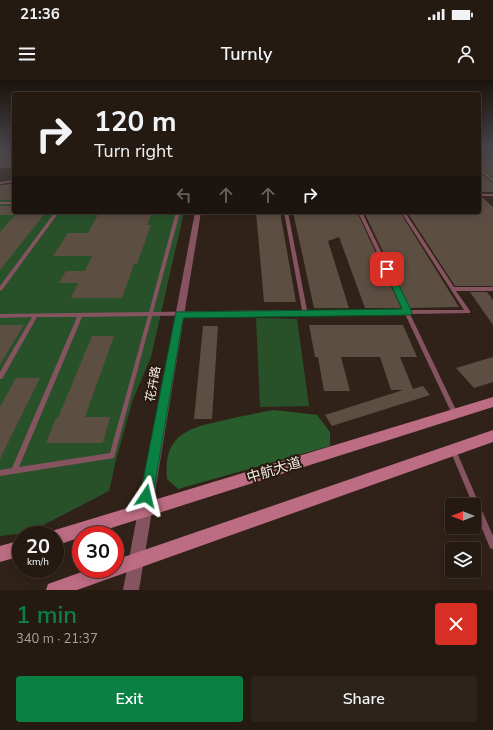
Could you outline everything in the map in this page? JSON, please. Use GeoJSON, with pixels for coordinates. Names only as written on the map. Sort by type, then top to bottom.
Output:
{"type":"FeatureCollection","features":[{"type":"Feature","properties":{"kind":"main road","name":"中航大道"},"geometry":{"type":"LineString","coordinates":[[64,535],[493,402]]}},
{"type":"Feature","properties":{"kind":"main road"},"geometry":{"type":"LineString","coordinates":[[124,565],[493,436]]}},
{"type":"Feature","properties":{"kind":"main road"},"geometry":{"type":"LineString","coordinates":[[0,554],[12,551]]}},
{"type":"Feature","properties":{"kind":"main road"},"geometry":{"type":"LineString","coordinates":[[54,590],[88,578]]}},
{"type":"Feature","properties":{"kind":"street","name":"花卉路"},"geometry":{"type":"LineString","coordinates":[[131,590],[198,214]]}},
{"type":"Feature","properties":{"kind":"lane"},"geometry":{"type":"LineString","coordinates":[[482,171],[493,181]]}},
{"type":"Feature","properties":{"kind":"lane"},"geometry":{"type":"LineString","coordinates":[[0,183],[12,181]]}},
{"type":"Feature","properties":{"kind":"lane"},"geometry":{"type":"LineString","coordinates":[[481,195],[493,195]]}},
{"type":"Feature","properties":{"kind":"lane"},"geometry":{"type":"LineString","coordinates":[[0,203],[12,203]]}},
{"type":"Feature","properties":{"kind":"lane"},"geometry":{"type":"LineString","coordinates":[[0,289],[56,214]]}},
{"type":"Feature","properties":{"kind":"lane"},"geometry":{"type":"LineString","coordinates":[[0,473],[112,456],[177,214]]}},
{"type":"Feature","properties":{"kind":"lane"},"geometry":{"type":"LineString","coordinates":[[286,214],[305,312]]}},
{"type":"Feature","properties":{"kind":"lane"},"geometry":{"type":"LineString","coordinates":[[361,214],[455,414]]}},
{"type":"Feature","properties":{"kind":"lane"},"geometry":{"type":"LineString","coordinates":[[0,316],[179,315],[305,312],[468,312],[404,214]]}},
{"type":"Feature","properties":{"kind":"lane"},"geometry":{"type":"LineString","coordinates":[[454,289],[493,289]]}},
{"type":"Feature","properties":{"kind":"lane"},"geometry":{"type":"LineString","coordinates":[[14,471],[80,315]]}},
{"type":"Feature","properties":{"kind":"lane"},"geometry":{"type":"LineString","coordinates":[[0,377],[36,316]]}},
{"type":"Feature","properties":{"kind":"lane"},"geometry":{"type":"LineString","coordinates":[[453,450],[493,545]]}},
{"type":"Feature","properties":{"kind":"green space"},"geometry":{"type":"Polygon","coordinates":[[[481,171],[493,171],[493,181],[481,171]]]}},
{"type":"Feature","properties":{"kind":"green space"},"geometry":{"type":"Polygon","coordinates":[[[0,196],[12,196],[12,214],[184,214],[151,357],[133,399],[109,491],[42,526],[12,526],[12,535],[0,536],[0,196]]]}},
{"type":"Feature","properties":{"kind":"green space"},"geometry":{"type":"Polygon","coordinates":[[[256,318],[297,319],[309,406],[260,407],[256,318]]]}},
{"type":"Feature","properties":{"kind":"green space"},"geometry":{"type":"Polygon","coordinates":[[[274,410],[317,415],[330,432],[330,446],[178,489],[167,479],[169,452],[174,443],[189,430],[212,423],[274,410]]]}},
{"type":"Feature","properties":{"kind":"building"},"geometry":{"type":"Polygon","coordinates":[[[484,171],[493,171],[493,177],[484,171]]]}},
{"type":"Feature","properties":{"kind":"building"},"geometry":{"type":"Polygon","coordinates":[[[481,174],[493,183],[493,192],[481,192],[481,174]]]}},
{"type":"Feature","properties":{"kind":"building"},"geometry":{"type":"Polygon","coordinates":[[[12,184],[12,200],[0,200],[0,185],[12,184]]]}},
{"type":"Feature","properties":{"kind":"building"},"geometry":{"type":"Polygon","coordinates":[[[481,198],[483,198],[493,207],[493,286],[455,286],[408,214],[481,214],[481,198]]]}},
{"type":"Feature","properties":{"kind":"building"},"geometry":{"type":"Polygon","coordinates":[[[0,206],[12,206],[12,214],[14,215],[0,215],[0,206]]]}},
{"type":"Feature","properties":{"kind":"building"},"geometry":{"type":"Polygon","coordinates":[[[16,214],[44,214],[0,270],[0,232],[16,214]]]}},
{"type":"Feature","properties":{"kind":"building"},"geometry":{"type":"Polygon","coordinates":[[[98,214],[151,214],[147,225],[151,225],[137,264],[134,264],[122,298],[71,298],[78,283],[59,283],[66,271],[85,271],[92,256],[53,256],[68,233],[88,233],[98,214]]]}},
{"type":"Feature","properties":{"kind":"building"},"geometry":{"type":"Polygon","coordinates":[[[256,214],[280,214],[296,302],[264,302],[256,214]]]}},
{"type":"Feature","properties":{"kind":"building"},"geometry":{"type":"Polygon","coordinates":[[[293,214],[358,214],[401,308],[365,308],[339,237],[328,241],[349,308],[314,308],[293,214]]]}},
{"type":"Feature","properties":{"kind":"building"},"geometry":{"type":"Polygon","coordinates":[[[365,214],[401,214],[459,307],[410,308],[365,214]]]}},
{"type":"Feature","properties":{"kind":"building"},"geometry":{"type":"Polygon","coordinates":[[[470,292],[487,292],[493,300],[493,325],[470,292]]]}},
{"type":"Feature","properties":{"kind":"building"},"geometry":{"type":"Polygon","coordinates":[[[0,325],[24,325],[0,364],[0,325]]]}},
{"type":"Feature","properties":{"kind":"building"},"geometry":{"type":"Polygon","coordinates":[[[309,325],[403,325],[417,357],[400,357],[413,389],[423,386],[430,395],[332,426],[325,415],[403,390],[391,390],[380,357],[341,357],[350,391],[324,391],[318,357],[315,357],[309,325]]]}},
{"type":"Feature","properties":{"kind":"building"},"geometry":{"type":"Polygon","coordinates":[[[203,326],[218,326],[212,419],[194,419],[203,326]]]}},
{"type":"Feature","properties":{"kind":"building"},"geometry":{"type":"Polygon","coordinates":[[[92,336],[114,336],[85,417],[110,417],[103,443],[46,443],[56,418],[58,418],[92,336]]]}},
{"type":"Feature","properties":{"kind":"building"},"geometry":{"type":"Polygon","coordinates":[[[493,357],[493,382],[474,388],[456,368],[493,357]]]}},
{"type":"Feature","properties":{"kind":"building"},"geometry":{"type":"Polygon","coordinates":[[[16,378],[40,378],[0,459],[0,407],[16,378]]]}},
{"type":"Feature","properties":{"kind":"route"},"geometry":{"type":"LineString","coordinates":[[146,496],[179,315],[305,312],[408,312],[387,269]]}}]}
